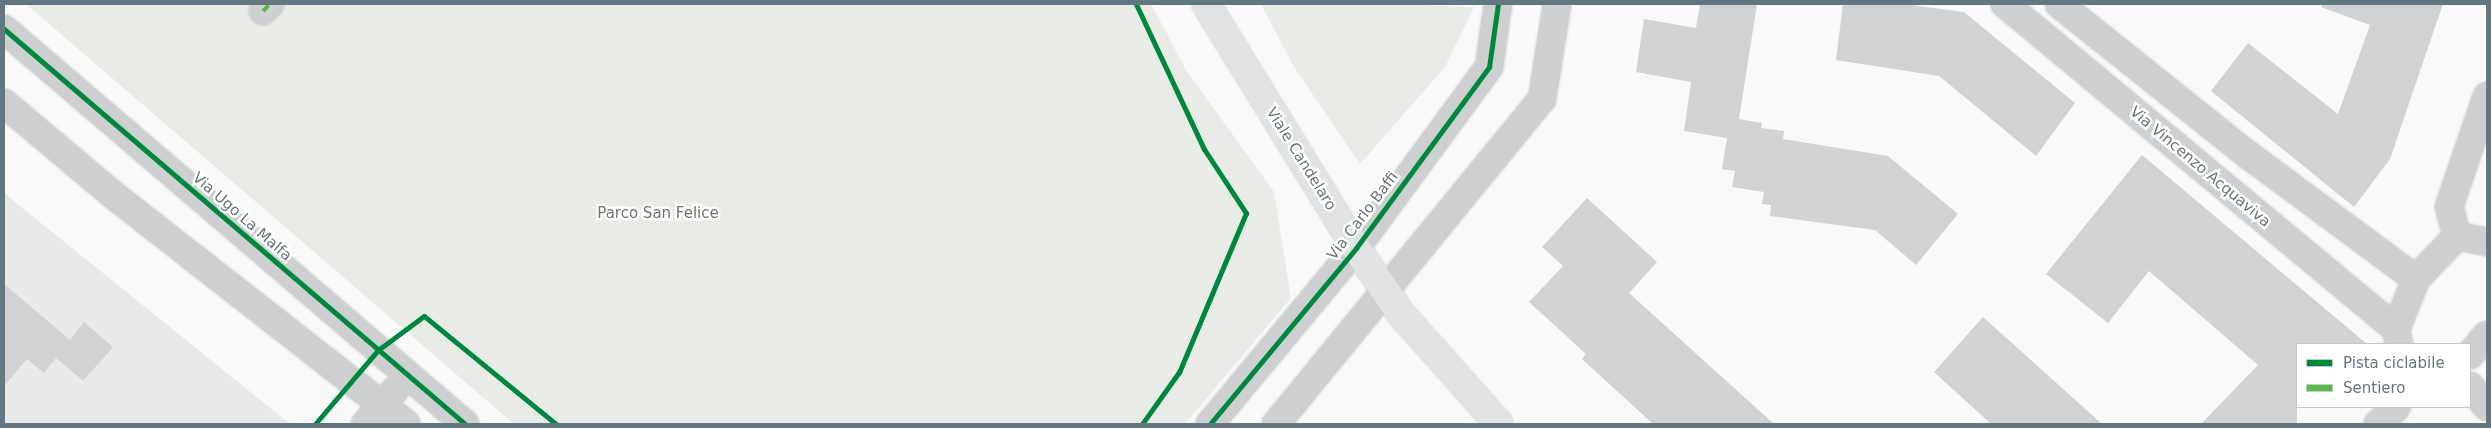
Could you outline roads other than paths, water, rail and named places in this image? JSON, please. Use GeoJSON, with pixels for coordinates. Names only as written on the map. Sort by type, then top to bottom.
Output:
{"type":"FeatureCollection","features":[{"type":"Feature","properties":{"kind":"main road","name":"Viale Candelaro"},"geometry":{"type":"LineString","coordinates":[[1206,4],[1356,248],[1401,314],[1499,424]]}},
{"type":"Feature","properties":{"kind":"street","name":"Via Carlo Baffi"},"geometry":{"type":"LineString","coordinates":[[1210,424],[1356,248],[1489,66],[1498,4]]}},
{"type":"Feature","properties":{"kind":"street"},"geometry":{"type":"LineString","coordinates":[[1276,424],[1386,292],[1542,99],[1557,4]]}},
{"type":"Feature","properties":{"kind":"street","name":"Via Vincenzo Acquaviva"},"geometry":{"type":"LineString","coordinates":[[2005,4],[2398,337]]}},
{"type":"Feature","properties":{"kind":"street"},"geometry":{"type":"LineString","coordinates":[[2059,4],[2247,154],[2416,279]]}},
{"type":"Feature","properties":{"kind":"street","name":"Via Ugo La Malfa"},"geometry":{"type":"LineString","coordinates":[[4,29],[465,424]]}},
{"type":"Feature","properties":{"kind":"street"},"geometry":{"type":"LineString","coordinates":[[2457,236],[2449,207],[2487,96]]}},
{"type":"Feature","properties":{"kind":"street"},"geometry":{"type":"LineString","coordinates":[[4,103],[112,194],[383,403],[406,424]]}},
{"type":"Feature","properties":{"kind":"street"},"geometry":{"type":"LineString","coordinates":[[2398,337],[2416,279],[2457,236]]}},
{"type":"Feature","properties":{"kind":"street"},"geometry":{"type":"LineString","coordinates":[[2457,236],[2487,242]]}},
{"type":"Feature","properties":{"kind":"street"},"geometry":{"type":"LineString","coordinates":[[2471,354],[2487,335]]}},
{"type":"Feature","properties":{"kind":"street"},"geometry":{"type":"LineString","coordinates":[[365,424],[408,375]]}},
{"type":"Feature","properties":{"kind":"street"},"geometry":{"type":"LineString","coordinates":[[2471,387],[2487,407]]}},
{"type":"Feature","properties":{"kind":"street"},"geometry":{"type":"LineString","coordinates":[[2378,424],[2395,408]]}},
{"type":"Feature","properties":{"kind":"park label","name":"Parco San Felice"},"geometry":{"type":"Point","coordinates":[658,214]}}]}
